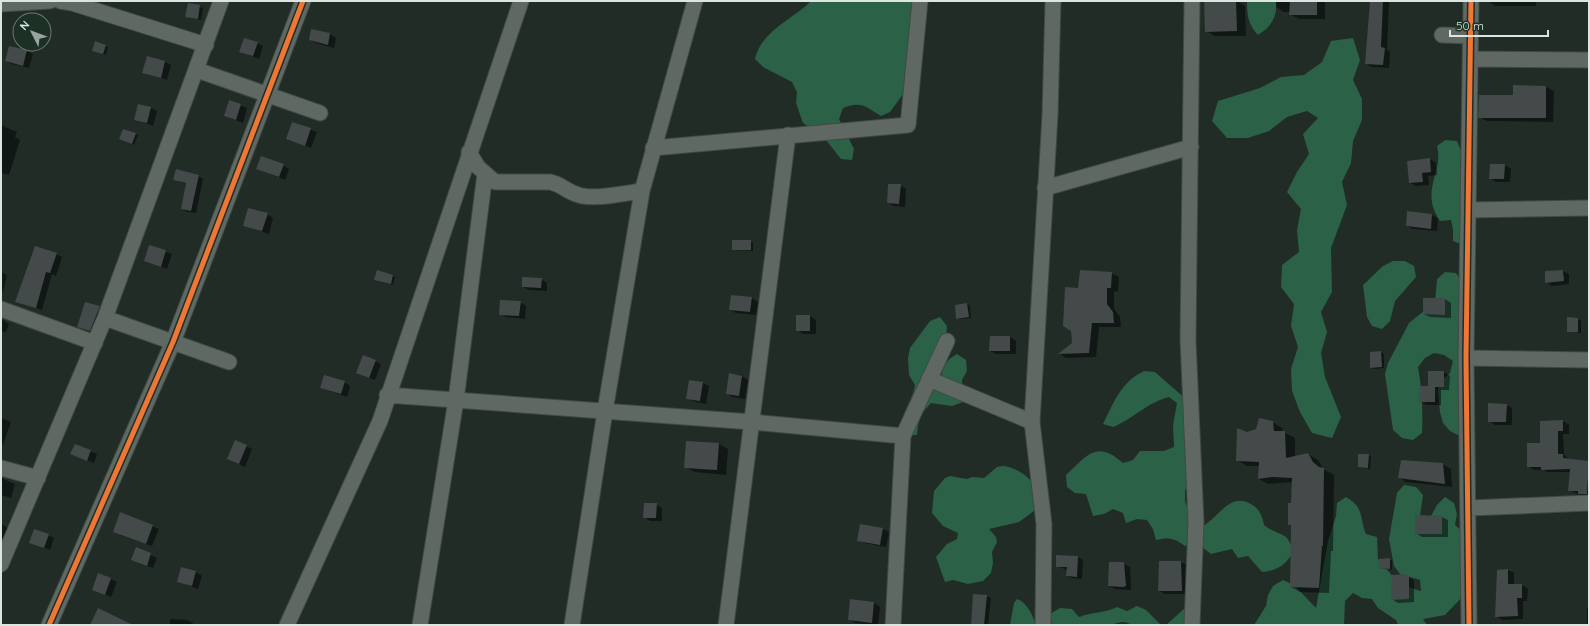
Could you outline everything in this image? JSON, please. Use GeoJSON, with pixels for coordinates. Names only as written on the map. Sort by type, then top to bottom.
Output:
{"type":"FeatureCollection","features":[{"type":"Feature","properties":{"kind":"street"},"geometry":{"type":"LineString","coordinates":[[1,4],[50,1]]}},
{"type":"Feature","properties":{"kind":"street"},"geometry":{"type":"LineString","coordinates":[[60,1],[72,3],[206,45]]}},
{"type":"Feature","properties":{"kind":"street"},"geometry":{"type":"LineString","coordinates":[[1,564],[105,318],[221,1]]}},
{"type":"Feature","properties":{"kind":"street"},"geometry":{"type":"LineString","coordinates":[[49,625],[173,342],[303,1]]}},
{"type":"Feature","properties":{"kind":"street"},"geometry":{"type":"LineString","coordinates":[[287,625],[380,421],[387,395],[521,1]]}},
{"type":"Feature","properties":{"kind":"street"},"geometry":{"type":"LineString","coordinates":[[572,625],[605,411],[642,191],[695,1]]}},
{"type":"Feature","properties":{"kind":"street"},"geometry":{"type":"LineString","coordinates":[[653,148],[908,125],[920,1]]}},
{"type":"Feature","properties":{"kind":"street"},"geometry":{"type":"LineString","coordinates":[[1043,625],[1044,524],[1032,422],[1050,115],[1052,1]]}},
{"type":"Feature","properties":{"kind":"street"},"geometry":{"type":"LineString","coordinates":[[1192,1],[1188,340],[1196,522],[1192,625]]}},
{"type":"Feature","properties":{"kind":"street"},"geometry":{"type":"LineString","coordinates":[[1469,625],[1469,508],[1466,358],[1471,1]]}},
{"type":"Feature","properties":{"kind":"street"},"geometry":{"type":"LineString","coordinates":[[1442,35],[1470,36]]}},
{"type":"Feature","properties":{"kind":"street"},"geometry":{"type":"LineString","coordinates":[[1470,59],[1589,60]]}},
{"type":"Feature","properties":{"kind":"street"},"geometry":{"type":"LineString","coordinates":[[197,70],[320,113]]}},
{"type":"Feature","properties":{"kind":"street"},"geometry":{"type":"LineString","coordinates":[[726,625],[788,135]]}},
{"type":"Feature","properties":{"kind":"street"},"geometry":{"type":"LineString","coordinates":[[1046,188],[1191,147]]}},
{"type":"Feature","properties":{"kind":"street"},"geometry":{"type":"LineString","coordinates":[[469,152],[485,174],[495,182],[550,182],[559,184],[575,194],[590,197],[642,191]]}},
{"type":"Feature","properties":{"kind":"street"},"geometry":{"type":"LineString","coordinates":[[420,625],[456,400],[485,174]]}},
{"type":"Feature","properties":{"kind":"street"},"geometry":{"type":"LineString","coordinates":[[1468,210],[1589,208]]}},
{"type":"Feature","properties":{"kind":"street"},"geometry":{"type":"LineString","coordinates":[[1,309],[95,343]]}},
{"type":"Feature","properties":{"kind":"street"},"geometry":{"type":"LineString","coordinates":[[105,318],[229,362]]}},
{"type":"Feature","properties":{"kind":"street"},"geometry":{"type":"LineString","coordinates":[[893,625],[903,436],[948,341]]}},
{"type":"Feature","properties":{"kind":"street"},"geometry":{"type":"LineString","coordinates":[[1466,358],[1589,360]]}},
{"type":"Feature","properties":{"kind":"street"},"geometry":{"type":"LineString","coordinates":[[929,379],[1032,422]]}},
{"type":"Feature","properties":{"kind":"street"},"geometry":{"type":"LineString","coordinates":[[387,395],[752,422],[903,436]]}},
{"type":"Feature","properties":{"kind":"street"},"geometry":{"type":"LineString","coordinates":[[1,468],[38,478]]}},
{"type":"Feature","properties":{"kind":"street"},"geometry":{"type":"LineString","coordinates":[[1469,508],[1589,503]]}},
{"type":"Feature","properties":{"kind":"green space"},"geometry":{"type":"Polygon","coordinates":[[[811,1],[926,1],[909,86],[890,112],[881,116],[859,105],[843,108],[839,119],[854,149],[852,160],[841,159],[822,135],[803,123],[796,103],[797,92],[792,82],[763,67],[755,59],[758,49],[770,33],[811,1]]]}},
{"type":"Feature","properties":{"kind":"green space"},"geometry":{"type":"Polygon","coordinates":[[[1247,1],[1276,1],[1276,12],[1273,21],[1258,35],[1249,20],[1247,1]]]}},
{"type":"Feature","properties":{"kind":"green space"},"geometry":{"type":"Polygon","coordinates":[[[1353,38],[1360,60],[1353,80],[1362,99],[1362,120],[1353,141],[1351,163],[1342,182],[1347,205],[1331,248],[1332,292],[1321,312],[1327,332],[1321,353],[1325,377],[1341,417],[1332,438],[1312,433],[1300,412],[1292,391],[1291,369],[1298,347],[1291,326],[1294,304],[1281,287],[1282,265],[1299,252],[1297,230],[1301,209],[1287,192],[1297,172],[1309,154],[1303,134],[1318,118],[1307,111],[1287,117],[1269,131],[1248,138],[1227,138],[1212,121],[1218,101],[1260,88],[1281,77],[1304,75],[1322,62],[1331,41],[1353,38]]]}},
{"type":"Feature","properties":{"kind":"green space"},"geometry":{"type":"Polygon","coordinates":[[[1445,140],[1457,141],[1461,151],[1460,184],[1469,214],[1463,245],[1453,241],[1451,220],[1440,221],[1434,210],[1432,200],[1433,182],[1438,156],[1437,146],[1445,140]]]}},
{"type":"Feature","properties":{"kind":"green space"},"geometry":{"type":"Polygon","coordinates":[[[1393,261],[1405,261],[1414,266],[1416,277],[1395,301],[1390,321],[1382,329],[1372,326],[1367,317],[1363,285],[1383,266],[1393,261]]]}},
{"type":"Feature","properties":{"kind":"green space"},"geometry":{"type":"Polygon","coordinates":[[[1445,272],[1456,273],[1462,282],[1460,436],[1450,431],[1443,423],[1440,412],[1438,390],[1442,380],[1450,373],[1453,361],[1444,355],[1434,353],[1425,358],[1418,367],[1422,400],[1422,433],[1413,440],[1402,438],[1393,430],[1385,374],[1388,363],[1409,323],[1435,302],[1437,279],[1445,272]]]}},
{"type":"Feature","properties":{"kind":"green space"},"geometry":{"type":"Polygon","coordinates":[[[940,317],[947,326],[945,348],[932,367],[941,379],[942,370],[950,359],[957,354],[966,360],[967,371],[962,380],[963,402],[952,406],[931,403],[921,418],[917,435],[905,435],[903,427],[904,414],[915,385],[909,375],[908,358],[910,348],[930,321],[940,317]]]}},
{"type":"Feature","properties":{"kind":"green space"},"geometry":{"type":"Polygon","coordinates":[[[1144,371],[1155,372],[1187,400],[1185,452],[1191,461],[1193,472],[1185,491],[1185,501],[1189,512],[1199,528],[1206,524],[1229,504],[1242,501],[1249,503],[1260,512],[1264,525],[1286,537],[1291,545],[1293,552],[1284,564],[1277,569],[1262,572],[1248,556],[1238,558],[1232,549],[1211,554],[1194,541],[1185,546],[1178,541],[1171,539],[1156,540],[1153,529],[1147,520],[1137,519],[1126,523],[1123,513],[1113,509],[1104,514],[1093,516],[1086,494],[1075,493],[1067,487],[1066,475],[1092,453],[1099,451],[1106,452],[1123,463],[1133,460],[1140,451],[1164,451],[1174,447],[1173,425],[1177,403],[1169,397],[1161,399],[1113,427],[1103,424],[1119,393],[1129,381],[1144,371]]]}},
{"type":"Feature","properties":{"kind":"green space"},"geometry":{"type":"Polygon","coordinates":[[[1003,466],[1024,474],[1032,482],[1038,492],[1038,508],[1019,522],[989,529],[996,537],[997,542],[992,552],[993,563],[991,573],[983,581],[968,584],[953,580],[945,582],[936,557],[947,544],[957,539],[958,533],[943,526],[932,513],[934,491],[945,478],[950,476],[967,479],[972,477],[984,478],[997,467],[1003,466]]]}},
{"type":"Feature","properties":{"kind":"green space"},"geometry":{"type":"Polygon","coordinates":[[[1404,485],[1416,487],[1423,495],[1420,516],[1426,525],[1437,505],[1445,497],[1454,503],[1457,514],[1455,525],[1463,532],[1470,552],[1477,562],[1476,573],[1467,592],[1445,615],[1423,619],[1427,625],[1398,625],[1396,620],[1378,608],[1372,599],[1362,598],[1353,593],[1345,601],[1344,625],[1254,625],[1266,606],[1268,595],[1273,586],[1283,580],[1294,585],[1316,608],[1328,541],[1336,516],[1337,503],[1346,497],[1359,509],[1366,534],[1377,537],[1378,559],[1400,585],[1421,591],[1420,580],[1400,574],[1394,566],[1389,539],[1397,493],[1404,485]]]}},
{"type":"Feature","properties":{"kind":"green space"},"geometry":{"type":"Polygon","coordinates":[[[1017,599],[1027,606],[1036,625],[1010,625],[1014,603],[1017,599]]]}},
{"type":"Feature","properties":{"kind":"green space"},"geometry":{"type":"Polygon","coordinates":[[[1196,605],[1201,608],[1198,625],[1166,625],[1185,608],[1196,605]]]}},
{"type":"Feature","properties":{"kind":"green space"},"geometry":{"type":"Polygon","coordinates":[[[1137,606],[1146,610],[1161,625],[1131,625],[1127,622],[1122,622],[1112,625],[1052,625],[1050,614],[1060,608],[1072,609],[1079,617],[1117,607],[1127,611],[1137,606]]]}},
{"type":"Feature","properties":{"kind":"building"},"geometry":{"type":"Polygon","coordinates":[[[1204,1],[1236,1],[1237,31],[1205,32],[1204,1]]]}},
{"type":"Feature","properties":{"kind":"building"},"geometry":{"type":"Polygon","coordinates":[[[1290,1],[1317,1],[1317,15],[1289,15],[1290,1]]]}},
{"type":"Feature","properties":{"kind":"building"},"geometry":{"type":"Polygon","coordinates":[[[1370,1],[1383,1],[1381,47],[1385,48],[1383,65],[1365,64],[1370,1]]]}},
{"type":"Feature","properties":{"kind":"building"},"geometry":{"type":"Polygon","coordinates":[[[188,3],[200,5],[198,19],[185,17],[188,3]]]}},
{"type":"Feature","properties":{"kind":"building"},"geometry":{"type":"Polygon","coordinates":[[[311,29],[330,33],[328,45],[309,40],[311,29]]]}},
{"type":"Feature","properties":{"kind":"building"},"geometry":{"type":"Polygon","coordinates":[[[244,38],[258,42],[253,56],[239,52],[244,38]]]}},
{"type":"Feature","properties":{"kind":"building"},"geometry":{"type":"Polygon","coordinates":[[[95,41],[106,45],[103,54],[92,51],[95,41]]]}},
{"type":"Feature","properties":{"kind":"building"},"geometry":{"type":"Polygon","coordinates":[[[9,46],[12,47],[12,52],[26,52],[23,66],[5,61],[9,46]]]}},
{"type":"Feature","properties":{"kind":"building"},"geometry":{"type":"Polygon","coordinates":[[[147,56],[165,61],[161,78],[142,73],[147,56]]]}},
{"type":"Feature","properties":{"kind":"building"},"geometry":{"type":"Polygon","coordinates":[[[1513,85],[1546,86],[1546,118],[1478,118],[1479,95],[1513,95],[1513,85]]]}},
{"type":"Feature","properties":{"kind":"building"},"geometry":{"type":"Polygon","coordinates":[[[229,100],[241,104],[236,120],[224,116],[229,100]]]}},
{"type":"Feature","properties":{"kind":"building"},"geometry":{"type":"Polygon","coordinates":[[[138,104],[151,107],[147,123],[134,120],[138,104]]]}},
{"type":"Feature","properties":{"kind":"building"},"geometry":{"type":"Polygon","coordinates":[[[292,122],[311,128],[305,146],[286,139],[292,122]]]}},
{"type":"Feature","properties":{"kind":"building"},"geometry":{"type":"Polygon","coordinates":[[[123,129],[136,133],[132,144],[119,139],[123,129]]]}},
{"type":"Feature","properties":{"kind":"building"},"geometry":{"type":"Polygon","coordinates":[[[261,156],[284,164],[279,177],[256,169],[261,156]]]}},
{"type":"Feature","properties":{"kind":"building"},"geometry":{"type":"Polygon","coordinates":[[[1430,158],[1431,172],[1422,173],[1423,182],[1409,183],[1407,161],[1430,158]]]}},
{"type":"Feature","properties":{"kind":"building"},"geometry":{"type":"Polygon","coordinates":[[[1490,164],[1505,164],[1504,179],[1489,179],[1490,164]]]}},
{"type":"Feature","properties":{"kind":"building"},"geometry":{"type":"Polygon","coordinates":[[[176,169],[199,175],[191,211],[181,209],[186,183],[173,180],[176,169]]]}},
{"type":"Feature","properties":{"kind":"building"},"geometry":{"type":"Polygon","coordinates":[[[888,184],[901,184],[899,204],[887,203],[888,184]]]}},
{"type":"Feature","properties":{"kind":"building"},"geometry":{"type":"Polygon","coordinates":[[[248,208],[268,213],[262,231],[243,226],[248,208]]]}},
{"type":"Feature","properties":{"kind":"building"},"geometry":{"type":"Polygon","coordinates":[[[1407,211],[1432,214],[1431,229],[1406,226],[1407,211]]]}},
{"type":"Feature","properties":{"kind":"building"},"geometry":{"type":"Polygon","coordinates":[[[732,240],[751,240],[751,250],[732,250],[732,240]]]}},
{"type":"Feature","properties":{"kind":"building"},"geometry":{"type":"Polygon","coordinates":[[[149,245],[166,250],[161,267],[144,261],[149,245]]]}},
{"type":"Feature","properties":{"kind":"building"},"geometry":{"type":"Polygon","coordinates":[[[35,246],[57,253],[50,273],[46,272],[36,308],[15,302],[35,246]]]}},
{"type":"Feature","properties":{"kind":"building"},"geometry":{"type":"Polygon","coordinates":[[[377,270],[393,275],[391,284],[374,280],[377,270]]]}},
{"type":"Feature","properties":{"kind":"building"},"geometry":{"type":"Polygon","coordinates":[[[1080,270],[1112,272],[1111,288],[1107,288],[1107,304],[1113,312],[1114,323],[1092,323],[1089,353],[1058,354],[1072,343],[1071,331],[1063,326],[1065,287],[1078,288],[1080,270]]]}},
{"type":"Feature","properties":{"kind":"building"},"geometry":{"type":"Polygon","coordinates":[[[1563,270],[1564,281],[1545,283],[1545,271],[1563,270]]]}},
{"type":"Feature","properties":{"kind":"building"},"geometry":{"type":"Polygon","coordinates":[[[522,277],[542,278],[541,288],[522,287],[522,277]]]}},
{"type":"Feature","properties":{"kind":"building"},"geometry":{"type":"Polygon","coordinates":[[[731,295],[752,297],[750,312],[729,310],[731,295]]]}},
{"type":"Feature","properties":{"kind":"building"},"geometry":{"type":"Polygon","coordinates":[[[1423,298],[1445,298],[1445,315],[1423,314],[1423,298]]]}},
{"type":"Feature","properties":{"kind":"building"},"geometry":{"type":"Polygon","coordinates":[[[500,300],[521,301],[519,316],[499,315],[500,300]]]}},
{"type":"Feature","properties":{"kind":"building"},"geometry":{"type":"Polygon","coordinates":[[[85,302],[100,306],[90,331],[77,327],[85,302]]]}},
{"type":"Feature","properties":{"kind":"building"},"geometry":{"type":"Polygon","coordinates":[[[967,303],[969,317],[956,319],[955,305],[967,303]]]}},
{"type":"Feature","properties":{"kind":"building"},"geometry":{"type":"Polygon","coordinates":[[[796,315],[810,315],[810,331],[796,331],[796,315]]]}},
{"type":"Feature","properties":{"kind":"building"},"geometry":{"type":"Polygon","coordinates":[[[1567,317],[1578,318],[1578,332],[1567,332],[1567,317]]]}},
{"type":"Feature","properties":{"kind":"building"},"geometry":{"type":"Polygon","coordinates":[[[990,336],[1010,336],[1010,351],[989,351],[990,336]]]}},
{"type":"Feature","properties":{"kind":"building"},"geometry":{"type":"Polygon","coordinates":[[[1381,351],[1382,367],[1370,368],[1370,352],[1381,351]]]}},
{"type":"Feature","properties":{"kind":"building"},"geometry":{"type":"Polygon","coordinates":[[[363,355],[376,360],[369,378],[356,373],[363,355]]]}},
{"type":"Feature","properties":{"kind":"building"},"geometry":{"type":"Polygon","coordinates":[[[1428,371],[1444,371],[1444,387],[1435,387],[1435,402],[1419,402],[1420,386],[1428,386],[1428,371]]]}},
{"type":"Feature","properties":{"kind":"building"},"geometry":{"type":"Polygon","coordinates":[[[729,373],[742,376],[739,396],[726,394],[729,373]]]}},
{"type":"Feature","properties":{"kind":"building"},"geometry":{"type":"Polygon","coordinates":[[[324,375],[345,381],[341,394],[320,388],[324,375]]]}},
{"type":"Feature","properties":{"kind":"building"},"geometry":{"type":"Polygon","coordinates":[[[689,380],[703,382],[700,401],[686,399],[689,380]]]}},
{"type":"Feature","properties":{"kind":"building"},"geometry":{"type":"Polygon","coordinates":[[[1488,403],[1507,404],[1506,422],[1488,422],[1488,403]]]}},
{"type":"Feature","properties":{"kind":"building"},"geometry":{"type":"Polygon","coordinates":[[[1259,418],[1273,421],[1274,431],[1285,431],[1286,458],[1308,453],[1313,462],[1319,467],[1324,468],[1323,546],[1319,588],[1290,587],[1291,525],[1288,525],[1288,503],[1291,503],[1292,478],[1272,477],[1258,479],[1259,462],[1236,461],[1237,428],[1247,432],[1256,429],[1259,418]]]}},
{"type":"Feature","properties":{"kind":"building"},"geometry":{"type":"Polygon","coordinates":[[[1563,420],[1563,431],[1558,431],[1558,454],[1563,454],[1563,458],[1589,461],[1587,494],[1578,494],[1578,491],[1568,491],[1570,469],[1541,470],[1541,467],[1527,467],[1527,443],[1540,443],[1540,421],[1563,420]]]}},
{"type":"Feature","properties":{"kind":"building"},"geometry":{"type":"Polygon","coordinates":[[[235,440],[247,445],[239,464],[227,459],[235,440]]]}},
{"type":"Feature","properties":{"kind":"building"},"geometry":{"type":"Polygon","coordinates":[[[686,441],[719,443],[717,470],[684,468],[686,441]]]}},
{"type":"Feature","properties":{"kind":"building"},"geometry":{"type":"Polygon","coordinates":[[[75,444],[91,450],[87,461],[70,454],[75,444]]]}},
{"type":"Feature","properties":{"kind":"building"},"geometry":{"type":"Polygon","coordinates":[[[1358,454],[1369,454],[1368,468],[1358,467],[1358,454]]]}},
{"type":"Feature","properties":{"kind":"building"},"geometry":{"type":"Polygon","coordinates":[[[1401,460],[1443,463],[1445,484],[1398,478],[1401,460]]]}},
{"type":"Feature","properties":{"kind":"building"},"geometry":{"type":"Polygon","coordinates":[[[644,503],[657,503],[656,518],[643,518],[644,503]]]}},
{"type":"Feature","properties":{"kind":"building"},"geometry":{"type":"Polygon","coordinates":[[[120,512],[153,525],[146,544],[113,532],[120,512]]]}},
{"type":"Feature","properties":{"kind":"building"},"geometry":{"type":"Polygon","coordinates":[[[1415,515],[1442,516],[1442,534],[1415,534],[1415,515]]]}},
{"type":"Feature","properties":{"kind":"building"},"geometry":{"type":"Polygon","coordinates":[[[860,524],[883,528],[880,545],[857,541],[860,524]]]}},
{"type":"Feature","properties":{"kind":"building"},"geometry":{"type":"Polygon","coordinates":[[[34,529],[49,534],[44,548],[29,543],[34,529]]]}},
{"type":"Feature","properties":{"kind":"building"},"geometry":{"type":"Polygon","coordinates":[[[136,547],[151,553],[147,566],[131,560],[136,547]]]}},
{"type":"Feature","properties":{"kind":"building"},"geometry":{"type":"Polygon","coordinates":[[[1056,555],[1078,556],[1077,577],[1066,576],[1067,567],[1056,567],[1056,555]]]}},
{"type":"Feature","properties":{"kind":"building"},"geometry":{"type":"Polygon","coordinates":[[[1390,558],[1390,569],[1379,568],[1379,559],[1390,558]]]}},
{"type":"Feature","properties":{"kind":"building"},"geometry":{"type":"Polygon","coordinates":[[[1159,561],[1181,561],[1182,591],[1158,591],[1159,561]]]}},
{"type":"Feature","properties":{"kind":"building"},"geometry":{"type":"Polygon","coordinates":[[[1109,562],[1124,562],[1126,586],[1108,586],[1109,562]]]}},
{"type":"Feature","properties":{"kind":"building"},"geometry":{"type":"Polygon","coordinates":[[[181,567],[196,571],[192,586],[177,582],[181,567]]]}},
{"type":"Feature","properties":{"kind":"building"},"geometry":{"type":"Polygon","coordinates":[[[1508,569],[1508,584],[1522,584],[1522,598],[1517,598],[1518,616],[1495,617],[1497,570],[1508,569]]]}},
{"type":"Feature","properties":{"kind":"building"},"geometry":{"type":"Polygon","coordinates":[[[98,573],[111,578],[105,595],[92,590],[98,573]]]}},
{"type":"Feature","properties":{"kind":"building"},"geometry":{"type":"Polygon","coordinates":[[[1405,574],[1405,576],[1409,576],[1409,599],[1391,600],[1392,575],[1405,574]]]}},
{"type":"Feature","properties":{"kind":"building"},"geometry":{"type":"Polygon","coordinates":[[[973,594],[987,595],[984,625],[971,625],[973,594]]]}},
{"type":"Feature","properties":{"kind":"building"},"geometry":{"type":"Polygon","coordinates":[[[850,599],[874,602],[872,623],[848,620],[850,599]]]}},
{"type":"Feature","properties":{"kind":"building"},"geometry":{"type":"Polygon","coordinates":[[[98,608],[133,625],[90,625],[98,608]]]}},
{"type":"Feature","properties":{"kind":"cycle path"},"geometry":{"type":"LineString","coordinates":[[49,625],[173,342],[303,1]]}},
{"type":"Feature","properties":{"kind":"cycle path"},"geometry":{"type":"LineString","coordinates":[[1469,625],[1466,358],[1471,1]]}}]}
